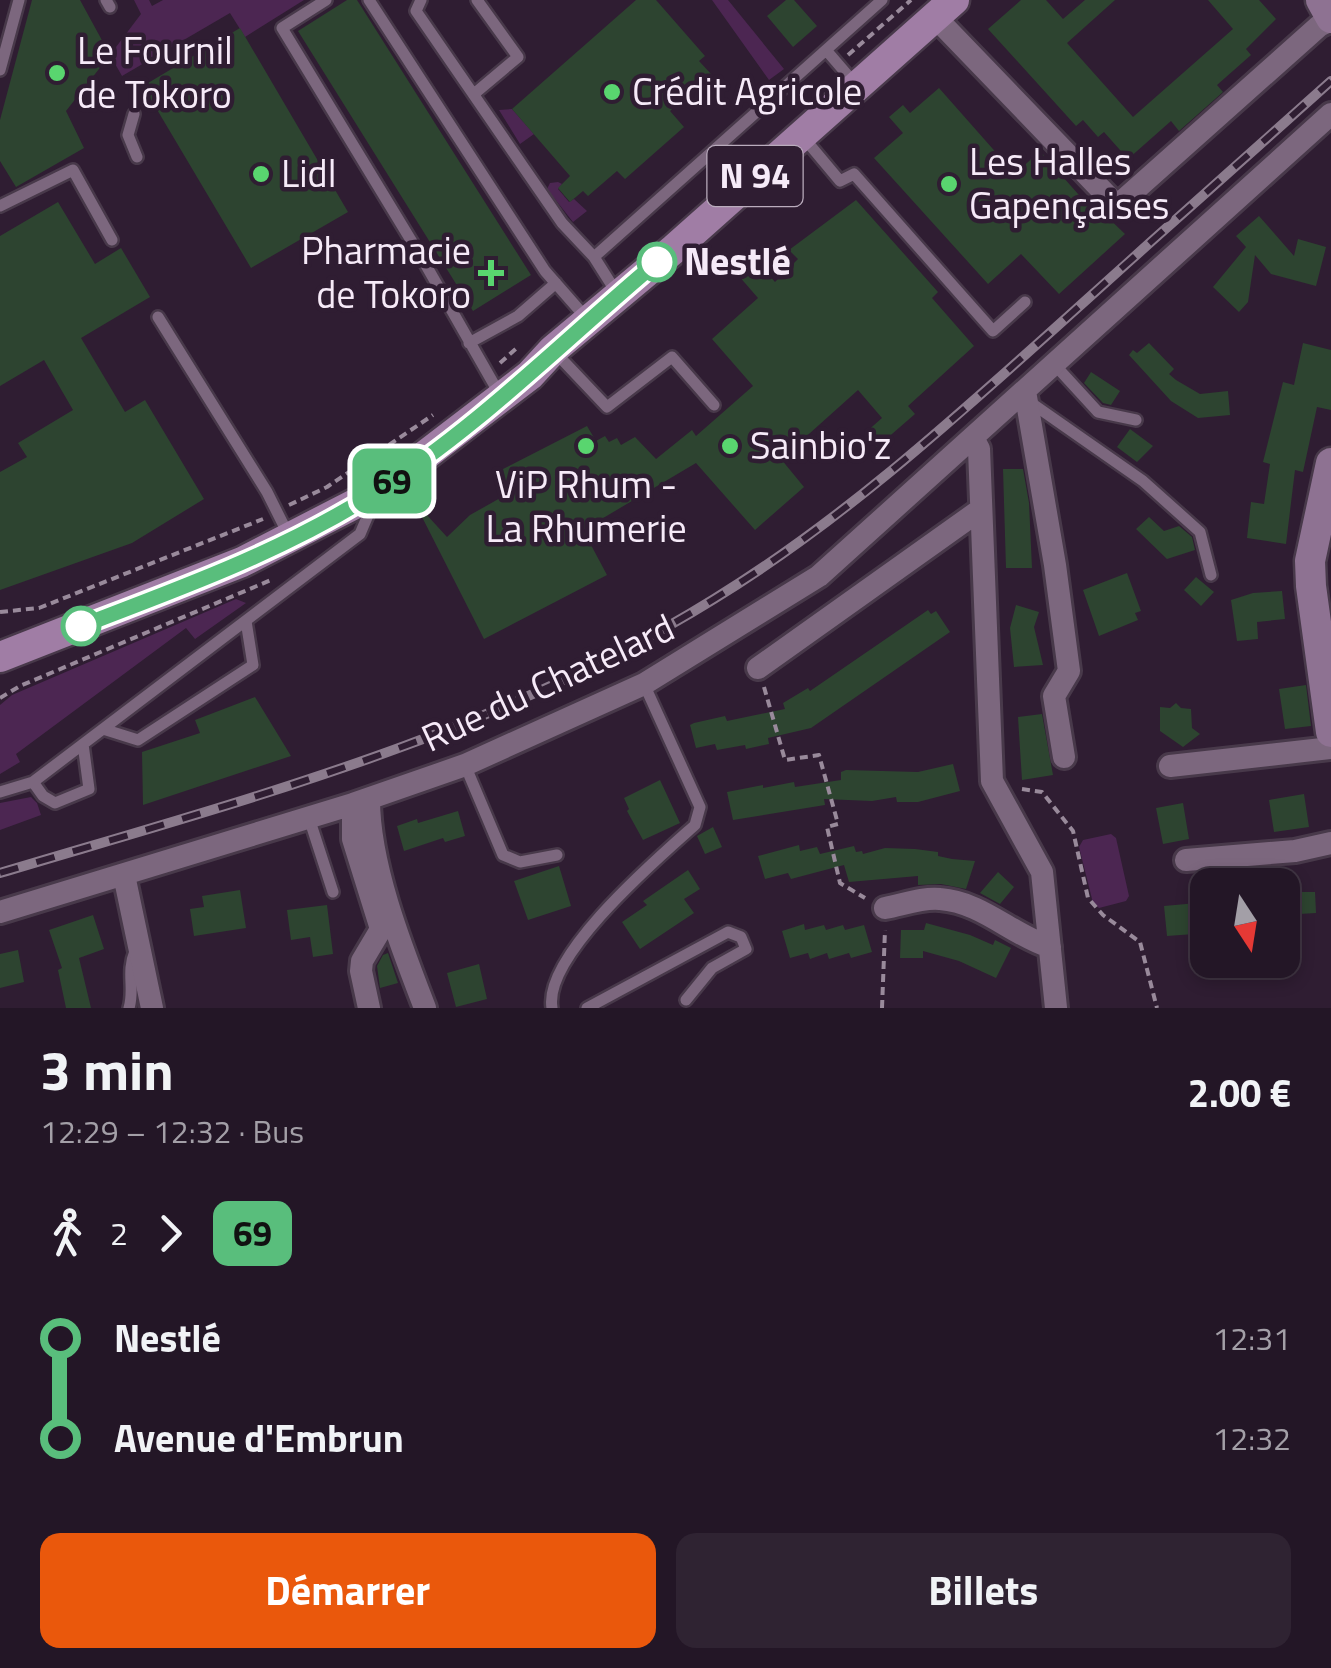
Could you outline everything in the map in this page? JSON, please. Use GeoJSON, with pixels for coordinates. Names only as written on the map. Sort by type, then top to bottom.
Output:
{"type":"FeatureCollection","features":[{"type":"Feature","properties":{"kind":"main road"},"geometry":{"type":"LineString","coordinates":[[1321,0],[1331,19]]}},
{"type":"Feature","properties":{"kind":"main road","name":"N 94"},"geometry":{"type":"LineString","coordinates":[[0,638],[141,587],[281,519],[336,498],[442,429],[491,381],[541,344],[588,320],[618,295],[945,8]]}},
{"type":"Feature","properties":{"kind":"main road","name":"N 94"},"geometry":{"type":"LineString","coordinates":[[0,657],[242,562],[376,493],[530,374],[541,344]]}},
{"type":"Feature","properties":{"kind":"main road"},"geometry":{"type":"LineString","coordinates":[[1331,463],[1310,561],[1331,732]]}},
{"type":"Feature","properties":{"kind":"street"},"geometry":{"type":"LineString","coordinates":[[945,8],[1117,206],[1331,19]]}},
{"type":"Feature","properties":{"kind":"street","name":"Rue du Chatelard"},"geometry":{"type":"LineString","coordinates":[[0,912],[361,802],[465,765],[644,684],[819,576],[972,438],[1026,395],[1054,364],[1322,127],[1331,114]]}},
{"type":"Feature","properties":{"kind":"street"},"geometry":{"type":"LineString","coordinates":[[1026,395],[1069,671],[1054,696],[1064,758]]}},
{"type":"Feature","properties":{"kind":"street"},"geometry":{"type":"LineString","coordinates":[[972,438],[978,449],[992,780],[1042,872],[1056,1008]]}},
{"type":"Feature","properties":{"kind":"street"},"geometry":{"type":"LineString","coordinates":[[758,668],[980,510]]}},
{"type":"Feature","properties":{"kind":"street"},"geometry":{"type":"LineString","coordinates":[[1170,766],[1331,748]]}},
{"type":"Feature","properties":{"kind":"street"},"geometry":{"type":"LineString","coordinates":[[361,802],[353,838],[380,929],[362,961],[369,1008]]}},
{"type":"Feature","properties":{"kind":"street"},"geometry":{"type":"LineString","coordinates":[[361,802],[425,1008]]}},
{"type":"Feature","properties":{"kind":"street"},"geometry":{"type":"LineString","coordinates":[[1186,860],[1295,851],[1331,844]]}},
{"type":"Feature","properties":{"kind":"street"},"geometry":{"type":"LineString","coordinates":[[124,874],[152,1008]]}},
{"type":"Feature","properties":{"kind":"street"},"geometry":{"type":"LineString","coordinates":[[885,908],[939,898],[976,908],[1028,940],[1050,947]]}},
{"type":"Feature","properties":{"kind":"lane"},"geometry":{"type":"LineString","coordinates":[[0,70],[19,0]]}},
{"type":"Feature","properties":{"kind":"lane"},"geometry":{"type":"LineString","coordinates":[[326,0],[282,28],[423,260],[491,381]]}},
{"type":"Feature","properties":{"kind":"lane"},"geometry":{"type":"LineString","coordinates":[[369,0],[545,271],[588,320]]}},
{"type":"Feature","properties":{"kind":"lane"},"geometry":{"type":"LineString","coordinates":[[422,0],[416,11],[562,223],[594,257],[618,295]]}},
{"type":"Feature","properties":{"kind":"lane"},"geometry":{"type":"LineString","coordinates":[[474,94],[518,56],[477,0]]}},
{"type":"Feature","properties":{"kind":"lane"},"geometry":{"type":"LineString","coordinates":[[594,257],[882,0]]}},
{"type":"Feature","properties":{"kind":"lane"},"geometry":{"type":"LineString","coordinates":[[826,50],[858,86]]}},
{"type":"Feature","properties":{"kind":"lane"},"geometry":{"type":"LineString","coordinates":[[134,114],[128,135],[137,157]]}},
{"type":"Feature","properties":{"kind":"lane"},"geometry":{"type":"LineString","coordinates":[[802,135],[840,181],[854,174],[993,331],[1024,302]]}},
{"type":"Feature","properties":{"kind":"lane"},"geometry":{"type":"LineString","coordinates":[[0,206],[73,170],[112,240]]}},
{"type":"Feature","properties":{"kind":"lane"},"geometry":{"type":"LineString","coordinates":[[469,343],[518,316],[556,283]]}},
{"type":"Feature","properties":{"kind":"lane"},"geometry":{"type":"LineString","coordinates":[[158,317],[281,519]]}},
{"type":"Feature","properties":{"kind":"lane"},"geometry":{"type":"LineString","coordinates":[[541,344],[607,407],[672,356],[714,405]]}},
{"type":"Feature","properties":{"kind":"lane"},"geometry":{"type":"LineString","coordinates":[[1054,364],[1098,412],[1136,420]]}},
{"type":"Feature","properties":{"kind":"lane"},"geometry":{"type":"LineString","coordinates":[[1026,395],[1143,481],[1200,532],[1211,575]]}},
{"type":"Feature","properties":{"kind":"lane"},"geometry":{"type":"LineString","coordinates":[[0,792],[32,782],[360,534],[376,493]]}},
{"type":"Feature","properties":{"kind":"lane"},"geometry":{"type":"LineString","coordinates":[[103,728],[138,740],[252,666],[246,620]]}},
{"type":"Feature","properties":{"kind":"lane"},"geometry":{"type":"LineString","coordinates":[[552,1008],[550,995],[559,974],[607,906],[700,816],[700,807],[644,684]]}},
{"type":"Feature","properties":{"kind":"lane"},"geometry":{"type":"LineString","coordinates":[[32,782],[43,796],[55,802],[88,789],[82,744]]}},
{"type":"Feature","properties":{"kind":"lane"},"geometry":{"type":"LineString","coordinates":[[465,765],[502,854],[520,862],[557,855]]}},
{"type":"Feature","properties":{"kind":"lane"},"geometry":{"type":"LineString","coordinates":[[308,818],[333,892]]}},
{"type":"Feature","properties":{"kind":"lane"},"geometry":{"type":"LineString","coordinates":[[587,1008],[728,932],[741,937],[746,949],[712,968],[686,1000]]}},
{"type":"Feature","properties":{"kind":"lane"},"geometry":{"type":"LineString","coordinates":[[129,1008],[132,1002],[128,968],[139,942]]}},
{"type":"Feature","properties":{"kind":"path"},"geometry":{"type":"LineString","coordinates":[[491,381],[541,344]]}},
{"type":"Feature","properties":{"kind":"path"},"geometry":{"type":"LineString","coordinates":[[0,612],[39,608],[281,519],[434,414]]}},
{"type":"Feature","properties":{"kind":"path"},"geometry":{"type":"LineString","coordinates":[[0,698],[20,686],[280,576]]}},
{"type":"Feature","properties":{"kind":"path"},"geometry":{"type":"LineString","coordinates":[[758,668],[785,760],[819,754],[838,824],[827,827],[840,883],[885,908],[882,1008]]}},
{"type":"Feature","properties":{"kind":"path"},"geometry":{"type":"LineString","coordinates":[[997,793],[1018,788],[1042,792],[1072,831],[1088,898],[1103,915],[1140,942],[1157,1008]]}},
{"type":"Feature","properties":{"kind":"shaded area"},"geometry":{"type":"Polygon","coordinates":[[[134,0],[149,0],[152,6],[163,0],[304,0],[245,37],[230,13],[122,76],[110,55],[141,14],[134,0]]]}},
{"type":"Feature","properties":{"kind":"shaded area"},"geometry":{"type":"Polygon","coordinates":[[[712,0],[728,0],[784,69],[769,80],[712,0]]]}},
{"type":"Feature","properties":{"kind":"shaded area"},"geometry":{"type":"Polygon","coordinates":[[[512,109],[534,134],[520,144],[499,110],[512,109]]]}},
{"type":"Feature","properties":{"kind":"shaded area"},"geometry":{"type":"Polygon","coordinates":[[[550,183],[562,184],[558,189],[569,202],[574,199],[587,211],[573,222],[547,189],[550,183]]]}},
{"type":"Feature","properties":{"kind":"shaded area"},"geometry":{"type":"Polygon","coordinates":[[[236,599],[246,603],[195,639],[186,628],[16,754],[20,762],[0,774],[0,705],[12,695],[236,599]]]}},
{"type":"Feature","properties":{"kind":"shaded area"},"geometry":{"type":"Polygon","coordinates":[[[31,797],[41,815],[0,830],[0,803],[31,797]]]}},
{"type":"Feature","properties":{"kind":"shaded area"},"geometry":{"type":"Polygon","coordinates":[[[1111,834],[1116,838],[1129,896],[1126,901],[1099,908],[1093,903],[1079,847],[1083,840],[1111,834]]]}},
{"type":"Feature","properties":{"kind":"building"},"geometry":{"type":"Polygon","coordinates":[[[32,0],[80,0],[110,55],[66,111],[84,148],[16,187],[0,161],[0,120],[32,0]]]}},
{"type":"Feature","properties":{"kind":"building"},"geometry":{"type":"Polygon","coordinates":[[[347,0],[357,0],[531,275],[473,311],[298,31],[347,0]]]}},
{"type":"Feature","properties":{"kind":"building","name":"Crédit Agricole"},"geometry":{"type":"Polygon","coordinates":[[[636,0],[656,0],[705,56],[699,61],[712,75],[670,111],[684,127],[625,179],[617,171],[588,196],[583,191],[570,202],[558,188],[570,176],[512,109],[636,0]]]}},
{"type":"Feature","properties":{"kind":"building"},"geometry":{"type":"Polygon","coordinates":[[[786,0],[794,0],[817,26],[793,47],[767,16],[786,0]]]}},
{"type":"Feature","properties":{"kind":"building"},"geometry":{"type":"Polygon","coordinates":[[[1021,0],[1046,0],[1063,19],[1085,0],[1115,0],[1067,43],[1133,117],[1233,29],[1208,0],[1259,0],[1276,19],[1246,49],[1251,55],[1217,85],[1223,92],[1179,131],[1171,121],[1128,159],[1104,132],[1098,137],[1083,120],[1076,126],[988,29],[1021,0]]]}},
{"type":"Feature","properties":{"kind":"building","name":"Lidl"},"geometry":{"type":"Polygon","coordinates":[[[240,28],[348,212],[251,268],[143,86],[240,28]]]}},
{"type":"Feature","properties":{"kind":"building","name":"Les Halles Gapençaises"},"geometry":{"type":"Polygon","coordinates":[[[939,88],[1015,174],[1040,151],[1094,212],[1098,208],[1125,234],[1059,294],[1021,254],[988,284],[874,158],[903,133],[889,117],[903,105],[910,113],[939,88]]]}},
{"type":"Feature","properties":{"kind":"building"},"geometry":{"type":"Polygon","coordinates":[[[856,200],[938,292],[932,298],[974,346],[908,406],[915,414],[877,447],[865,433],[882,418],[858,390],[781,459],[804,487],[755,530],[696,463],[583,530],[607,575],[484,639],[422,517],[426,514],[447,537],[470,515],[511,492],[499,471],[587,426],[596,441],[605,436],[609,442],[617,438],[621,445],[635,437],[656,459],[692,430],[696,436],[753,386],[712,339],[758,298],[738,275],[755,259],[775,282],[798,259],[789,250],[856,200]]]}},
{"type":"Feature","properties":{"kind":"building"},"geometry":{"type":"Polygon","coordinates":[[[58,202],[95,264],[121,248],[150,297],[81,338],[125,412],[145,400],[204,499],[132,543],[0,590],[0,472],[27,457],[18,443],[73,410],[44,360],[0,386],[0,236],[58,202]]]}},
{"type":"Feature","properties":{"kind":"building"},"geometry":{"type":"Polygon","coordinates":[[[1259,216],[1294,256],[1298,239],[1326,247],[1316,286],[1271,274],[1255,255],[1248,302],[1239,312],[1213,287],[1246,247],[1236,236],[1259,216]]]}},
{"type":"Feature","properties":{"kind":"building"},"geometry":{"type":"Polygon","coordinates":[[[1149,343],[1174,369],[1169,374],[1176,380],[1200,394],[1228,391],[1230,415],[1198,418],[1171,401],[1129,355],[1149,343]]]}},
{"type":"Feature","properties":{"kind":"building"},"geometry":{"type":"Polygon","coordinates":[[[1303,343],[1331,350],[1331,410],[1317,407],[1303,472],[1295,470],[1286,544],[1247,538],[1251,502],[1264,504],[1270,464],[1263,462],[1283,382],[1294,385],[1303,343]]]}},
{"type":"Feature","properties":{"kind":"building"},"geometry":{"type":"Polygon","coordinates":[[[1091,372],[1120,391],[1111,405],[1103,403],[1084,383],[1091,372]]]}},
{"type":"Feature","properties":{"kind":"building"},"geometry":{"type":"Polygon","coordinates":[[[1130,429],[1153,446],[1137,462],[1117,447],[1130,429]]]}},
{"type":"Feature","properties":{"kind":"building"},"geometry":{"type":"Polygon","coordinates":[[[1003,469],[1023,469],[1032,568],[1006,568],[1003,469]]]}},
{"type":"Feature","properties":{"kind":"building"},"geometry":{"type":"Polygon","coordinates":[[[1149,517],[1164,531],[1179,526],[1192,537],[1195,550],[1167,559],[1136,529],[1149,517]]]}},
{"type":"Feature","properties":{"kind":"building"},"geometry":{"type":"Polygon","coordinates":[[[1127,573],[1141,611],[1135,613],[1138,620],[1099,636],[1083,590],[1127,573]]]}},
{"type":"Feature","properties":{"kind":"building"},"geometry":{"type":"Polygon","coordinates":[[[1196,577],[1214,592],[1201,606],[1184,590],[1196,577]]]}},
{"type":"Feature","properties":{"kind":"building"},"geometry":{"type":"Polygon","coordinates":[[[1282,591],[1285,619],[1257,622],[1258,639],[1237,641],[1231,600],[1253,593],[1282,591]]]}},
{"type":"Feature","properties":{"kind":"building"},"geometry":{"type":"Polygon","coordinates":[[[1016,605],[1039,612],[1034,627],[1043,665],[1014,667],[1010,628],[1016,605]]]}},
{"type":"Feature","properties":{"kind":"building"},"geometry":{"type":"Polygon","coordinates":[[[928,610],[931,614],[936,611],[950,632],[811,728],[768,738],[769,744],[746,749],[745,745],[717,750],[715,744],[696,748],[690,725],[725,716],[727,721],[785,709],[783,703],[808,688],[810,691],[928,610]]]}},
{"type":"Feature","properties":{"kind":"building"},"geometry":{"type":"Polygon","coordinates":[[[1306,685],[1311,726],[1285,729],[1279,689],[1306,685]]]}},
{"type":"Feature","properties":{"kind":"building"},"geometry":{"type":"Polygon","coordinates":[[[255,697],[291,756],[143,805],[142,752],[200,733],[195,720],[255,697]]]}},
{"type":"Feature","properties":{"kind":"building"},"geometry":{"type":"Polygon","coordinates":[[[1176,703],[1191,709],[1192,728],[1200,734],[1183,747],[1160,731],[1160,707],[1170,708],[1176,703]]]}},
{"type":"Feature","properties":{"kind":"building"},"geometry":{"type":"Polygon","coordinates":[[[1042,714],[1053,775],[1022,780],[1018,717],[1042,714]]]}},
{"type":"Feature","properties":{"kind":"building"},"geometry":{"type":"Polygon","coordinates":[[[953,764],[960,791],[918,802],[897,802],[896,797],[872,801],[824,799],[825,805],[733,820],[727,792],[763,785],[794,782],[795,787],[841,780],[841,772],[846,770],[918,772],[953,764]]]}},
{"type":"Feature","properties":{"kind":"building"},"geometry":{"type":"Polygon","coordinates":[[[660,780],[680,823],[643,840],[624,798],[660,780]]]}},
{"type":"Feature","properties":{"kind":"building"},"geometry":{"type":"Polygon","coordinates":[[[1304,794],[1309,827],[1274,832],[1269,800],[1304,794]]]}},
{"type":"Feature","properties":{"kind":"building"},"geometry":{"type":"Polygon","coordinates":[[[1183,803],[1189,839],[1163,844],[1156,808],[1183,803]]]}},
{"type":"Feature","properties":{"kind":"building"},"geometry":{"type":"Polygon","coordinates":[[[458,811],[465,836],[445,842],[443,838],[404,851],[397,826],[458,811]]]}},
{"type":"Feature","properties":{"kind":"building"},"geometry":{"type":"Polygon","coordinates":[[[713,827],[722,847],[705,854],[697,836],[713,827]]]}},
{"type":"Feature","properties":{"kind":"building"},"geometry":{"type":"Polygon","coordinates":[[[799,845],[800,851],[817,847],[820,854],[854,846],[856,852],[863,854],[885,848],[915,849],[975,861],[966,889],[918,885],[918,876],[849,882],[844,865],[791,879],[788,873],[765,879],[758,856],[799,845]]]}},
{"type":"Feature","properties":{"kind":"building"},"geometry":{"type":"Polygon","coordinates":[[[559,866],[571,906],[528,920],[514,881],[559,866]]]}},
{"type":"Feature","properties":{"kind":"building"},"geometry":{"type":"Polygon","coordinates":[[[688,870],[700,889],[684,899],[694,913],[640,949],[622,922],[647,905],[643,901],[688,870]]]}},
{"type":"Feature","properties":{"kind":"building"},"geometry":{"type":"Polygon","coordinates":[[[998,872],[1014,887],[1000,904],[980,893],[998,872]]]}},
{"type":"Feature","properties":{"kind":"building"},"geometry":{"type":"Polygon","coordinates":[[[240,890],[246,928],[194,936],[190,909],[204,907],[202,896],[240,890]]]}},
{"type":"Feature","properties":{"kind":"building"},"geometry":{"type":"Polygon","coordinates":[[[1300,892],[1315,892],[1316,913],[1300,914],[1300,892]]]}},
{"type":"Feature","properties":{"kind":"building"},"geometry":{"type":"Polygon","coordinates":[[[1190,904],[1190,934],[1167,936],[1164,906],[1190,904]]]}},
{"type":"Feature","properties":{"kind":"building"},"geometry":{"type":"Polygon","coordinates":[[[327,905],[333,954],[313,957],[310,937],[291,940],[287,910],[327,905]]]}},
{"type":"Feature","properties":{"kind":"building"},"geometry":{"type":"Polygon","coordinates":[[[93,915],[104,949],[79,958],[91,1008],[66,1008],[58,970],[62,968],[49,930],[93,915]]]}},
{"type":"Feature","properties":{"kind":"building"},"geometry":{"type":"Polygon","coordinates":[[[926,923],[993,945],[995,940],[1011,948],[996,978],[959,961],[923,951],[923,958],[900,958],[901,930],[924,930],[926,923]]]}},
{"type":"Feature","properties":{"kind":"building"},"geometry":{"type":"Polygon","coordinates":[[[804,924],[805,930],[843,925],[845,930],[864,925],[872,952],[851,958],[849,953],[829,959],[827,953],[810,959],[808,953],[790,958],[782,931],[804,924]]]}},
{"type":"Feature","properties":{"kind":"building"},"geometry":{"type":"Polygon","coordinates":[[[18,950],[24,982],[0,988],[0,954],[18,950]]]}},
{"type":"Feature","properties":{"kind":"building"},"geometry":{"type":"Polygon","coordinates":[[[388,953],[398,983],[380,988],[377,966],[388,953]]]}},
{"type":"Feature","properties":{"kind":"building"},"geometry":{"type":"Polygon","coordinates":[[[479,964],[487,999],[456,1007],[447,973],[479,964]]]}},
{"type":"Feature","properties":{"kind":"railway"},"geometry":{"type":"LineString","coordinates":[[0,873],[275,790],[456,726],[630,647],[714,599],[848,506],[932,437],[1331,81]]}},
{"type":"Feature","properties":{"kind":"bus line","name":"69"},"geometry":{"type":"LineString","coordinates":[[81,626],[242,562],[376,493],[530,374],[657,262]]}},
{"type":"Feature","properties":{"kind":"place","name":"Le Fournil de Tokoro"},"geometry":{"type":"Point","coordinates":[57,73]}},
{"type":"Feature","properties":{"kind":"place","name":"Crédit Agricole"},"geometry":{"type":"Point","coordinates":[612,92]}},
{"type":"Feature","properties":{"kind":"place","name":"Lidl"},"geometry":{"type":"Point","coordinates":[261,174]}},
{"type":"Feature","properties":{"kind":"place","name":"Les Halles Gapençaises"},"geometry":{"type":"Point","coordinates":[949,184]}},
{"type":"Feature","properties":{"kind":"place","name":"Nestlé"},"geometry":{"type":"Point","coordinates":[657,262]}},
{"type":"Feature","properties":{"kind":"place","name":"Pharmacie de Tokoro"},"geometry":{"type":"Point","coordinates":[491,273]}},
{"type":"Feature","properties":{"kind":"place","name":"ViP Rhum - La Rhumerie"},"geometry":{"type":"Point","coordinates":[586,446]}},
{"type":"Feature","properties":{"kind":"place","name":"Sainbio'z"},"geometry":{"type":"Point","coordinates":[730,446]}}]}
